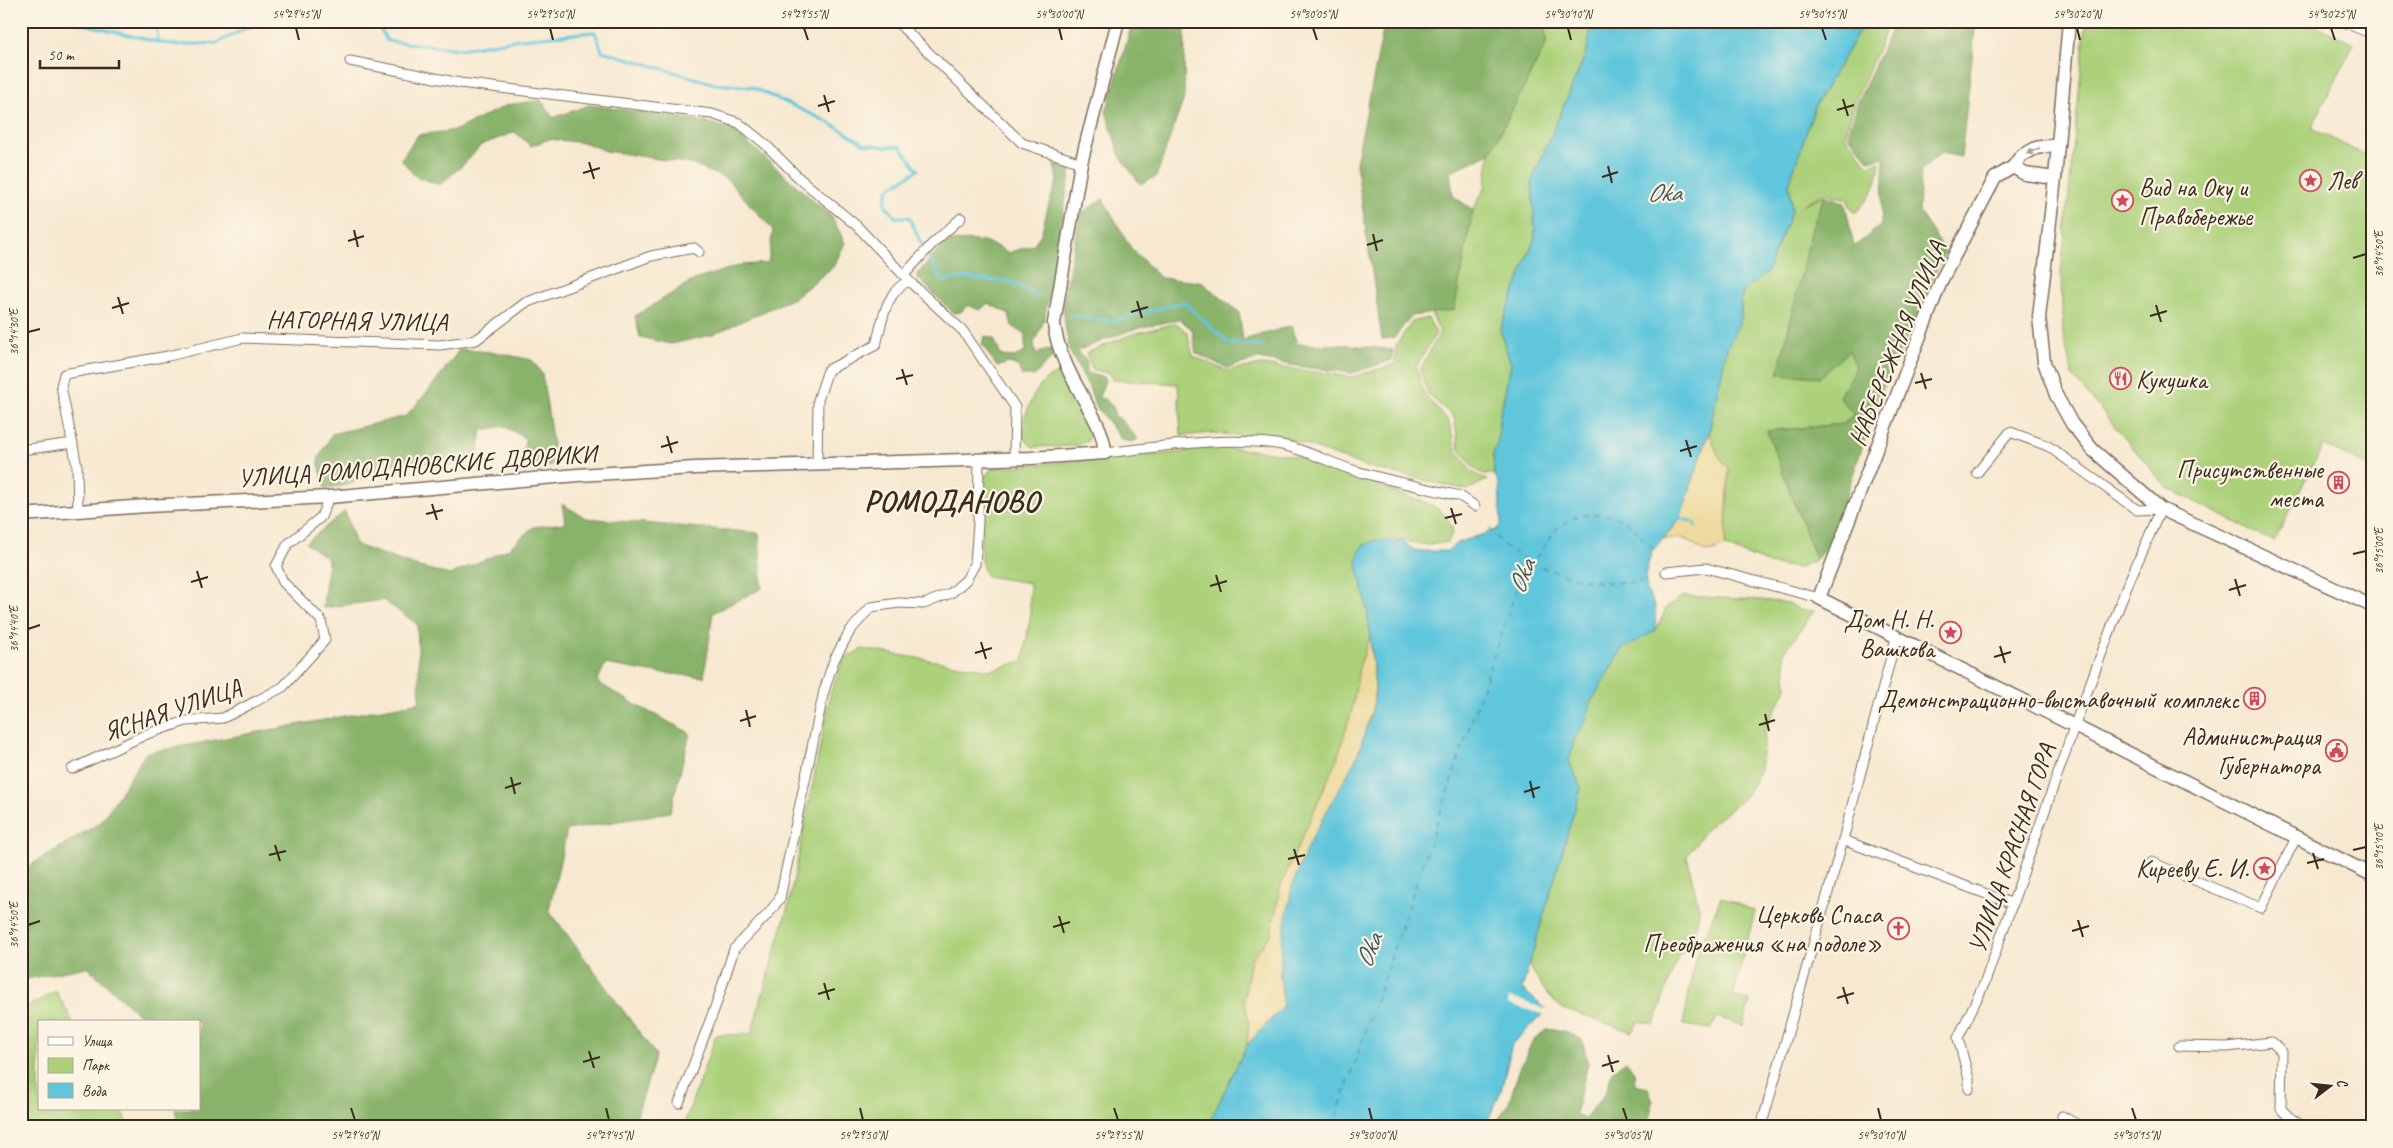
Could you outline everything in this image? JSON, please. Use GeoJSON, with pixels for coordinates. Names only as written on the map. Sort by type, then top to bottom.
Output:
{"type":"FeatureCollection","features":[{"type":"Feature","properties":{"kind":"street"},"geometry":{"type":"LineString","coordinates":[[896,21],[1022,143],[1081,163]]}},
{"type":"Feature","properties":{"kind":"street"},"geometry":{"type":"LineString","coordinates":[[1118,21],[1081,163],[1055,311],[1055,332],[1078,389],[1098,425],[1104,441],[1105,452],[1202,441],[1245,441],[1279,445],[1315,455],[1355,471],[1460,496],[1474,506]]}},
{"type":"Feature","properties":{"kind":"street"},"geometry":{"type":"LineString","coordinates":[[2069,21],[2055,178],[2039,317],[2044,362],[2056,395],[2072,424],[2093,450],[2160,509],[2372,606]]}},
{"type":"Feature","properties":{"kind":"street"},"geometry":{"type":"LineString","coordinates":[[2341,21],[2372,34]]}},
{"type":"Feature","properties":{"kind":"street"},"geometry":{"type":"LineString","coordinates":[[350,61],[460,83],[712,114],[739,123],[765,144],[799,178],[857,226],[906,278],[963,331],[1015,407],[1014,458]]}},
{"type":"Feature","properties":{"kind":"street","name":"НАБЕРЕЖНАЯ УЛИЦА"},"geometry":{"type":"LineString","coordinates":[[1819,598],[1941,282],[1995,178],[2013,168],[2021,156],[2036,148],[2058,144]]}},
{"type":"Feature","properties":{"kind":"street"},"geometry":{"type":"LineString","coordinates":[[2013,168],[2026,174],[2055,178]]}},
{"type":"Feature","properties":{"kind":"street"},"geometry":{"type":"LineString","coordinates":[[817,464],[818,400],[828,370],[876,345],[885,310],[894,293],[933,243],[961,218]]}},
{"type":"Feature","properties":{"kind":"street","name":"НАГОРНАЯ УЛИЦА"},"geometry":{"type":"LineString","coordinates":[[78,511],[77,466],[61,386],[64,374],[168,356],[243,338],[440,345],[476,340],[525,303],[650,256],[694,248],[699,252]]}},
{"type":"Feature","properties":{"kind":"street"},"geometry":{"type":"LineString","coordinates":[[1977,473],[2010,432],[2048,446],[2137,510],[2160,509]]}},
{"type":"Feature","properties":{"kind":"street"},"geometry":{"type":"LineString","coordinates":[[21,450],[72,444]]}},
{"type":"Feature","properties":{"kind":"street","name":"УЛИЦА РОМОДАНОВСКИЕ ДВОРИКИ"},"geometry":{"type":"LineString","coordinates":[[21,515],[329,498],[578,475],[695,468],[1014,458],[1105,452]]}},
{"type":"Feature","properties":{"kind":"street"},"geometry":{"type":"LineString","coordinates":[[679,1102],[717,1002],[734,949],[769,913],[780,898],[824,691],[834,660],[850,631],[871,607],[899,603],[924,604],[951,593],[966,580],[975,564],[979,459]]}},
{"type":"Feature","properties":{"kind":"street","name":"ЯСНАЯ УЛИЦА"},"geometry":{"type":"LineString","coordinates":[[72,769],[147,734],[186,721],[223,718],[283,687],[312,657],[325,640],[320,620],[283,582],[276,566],[288,544],[321,517],[329,498]]}},
{"type":"Feature","properties":{"kind":"street","name":"УЛИЦА КРАСНАЯ ГОРА"},"geometry":{"type":"LineString","coordinates":[[1969,1089],[1969,1079],[1958,1038],[1985,982],[2074,726],[2127,586],[2160,509]]}},
{"type":"Feature","properties":{"kind":"street"},"geometry":{"type":"LineString","coordinates":[[1666,572],[1706,568],[1819,598],[2372,875]]}},
{"type":"Feature","properties":{"kind":"street"},"geometry":{"type":"LineString","coordinates":[[1761,1127],[1843,840],[1896,638]]}},
{"type":"Feature","properties":{"kind":"street"},"geometry":{"type":"LineString","coordinates":[[2151,862],[2262,908],[2296,838]]}},
{"type":"Feature","properties":{"kind":"street"},"geometry":{"type":"LineString","coordinates":[[1843,840],[2013,904]]}},
{"type":"Feature","properties":{"kind":"street"},"geometry":{"type":"LineString","coordinates":[[2179,1046],[2227,1047],[2272,1042],[2282,1052],[2281,1109],[2304,1127]]}},
{"type":"Feature","properties":{"kind":"street"},"geometry":{"type":"LineString","coordinates":[[2062,1116],[2082,1127]]}},
{"type":"Feature","properties":{"kind":"green space"},"geometry":{"type":"Polygon","coordinates":[[[1133,21],[1184,21],[1185,27],[1184,98],[1156,177],[1140,184],[1120,156],[1106,112],[1133,21]]]}},
{"type":"Feature","properties":{"kind":"green space"},"geometry":{"type":"Polygon","coordinates":[[[1385,21],[1545,21],[1546,44],[1490,153],[1450,172],[1453,196],[1473,210],[1454,310],[1411,316],[1394,338],[1382,339],[1356,163],[1385,21]]]}},
{"type":"Feature","properties":{"kind":"green space"},"geometry":{"type":"Polygon","coordinates":[[[1545,21],[1592,21],[1587,51],[1532,181],[1535,237],[1500,330],[1511,364],[1499,420],[1498,441],[1493,454],[1494,474],[1484,474],[1475,469],[1459,449],[1454,417],[1428,394],[1420,370],[1440,332],[1431,313],[1454,310],[1473,210],[1485,188],[1490,153],[1546,44],[1545,21]]]}},
{"type":"Feature","properties":{"kind":"green space"},"geometry":{"type":"Polygon","coordinates":[[[1865,21],[1890,21],[1856,99],[1845,136],[1868,165],[1880,162],[1877,178],[1870,195],[1856,212],[1852,211],[1847,199],[1825,193],[1802,205],[1825,195],[1812,228],[1779,373],[1820,377],[1849,350],[1856,367],[1839,397],[1854,414],[1843,424],[1767,431],[1816,559],[1799,568],[1769,564],[1725,546],[1729,469],[1718,455],[1709,432],[1727,348],[1741,319],[1741,300],[1744,290],[1767,272],[1792,210],[1789,184],[1815,106],[1865,21]]]}},
{"type":"Feature","properties":{"kind":"green space"},"geometry":{"type":"Polygon","coordinates":[[[1895,21],[1976,21],[1961,157],[1941,153],[1921,169],[1919,212],[1945,251],[1879,397],[1830,544],[1816,559],[1767,431],[1843,424],[1854,414],[1839,397],[1856,367],[1849,350],[1820,377],[1778,374],[1812,228],[1825,195],[1845,203],[1854,247],[1881,225],[1884,158],[1869,160],[1848,135],[1858,102],[1895,21]]]}},
{"type":"Feature","properties":{"kind":"green space"},"geometry":{"type":"Polygon","coordinates":[[[2086,21],[2306,21],[2354,44],[2311,128],[2372,159],[2372,468],[2323,445],[2274,542],[2166,487],[2073,377],[2063,335],[2061,274],[2086,21]]]}},
{"type":"Feature","properties":{"kind":"green space"},"geometry":{"type":"Polygon","coordinates":[[[541,100],[553,118],[589,105],[696,120],[732,129],[832,217],[845,243],[834,266],[794,298],[711,335],[671,344],[640,337],[635,316],[694,280],[741,265],[768,263],[773,230],[727,179],[691,164],[606,151],[586,143],[549,139],[531,146],[515,132],[481,145],[465,163],[440,185],[415,176],[401,159],[418,135],[456,130],[507,105],[541,100]]]}},
{"type":"Feature","properties":{"kind":"green space"},"geometry":{"type":"Polygon","coordinates":[[[1053,163],[1071,169],[1044,320],[1034,343],[1036,355],[1044,350],[1052,349],[1052,358],[1034,376],[1022,376],[1018,366],[1008,363],[997,367],[982,344],[985,336],[994,339],[1001,356],[1014,357],[1025,352],[1025,334],[1012,326],[1009,314],[988,303],[980,310],[967,305],[961,312],[953,313],[916,276],[945,242],[978,241],[1001,248],[1008,253],[1033,245],[1041,234],[1058,179],[1053,163]]]}},
{"type":"Feature","properties":{"kind":"green space"},"geometry":{"type":"Polygon","coordinates":[[[1103,199],[1131,248],[1161,278],[1201,282],[1239,312],[1243,340],[1291,326],[1297,344],[1350,345],[1393,350],[1392,360],[1352,373],[1259,359],[1227,368],[1196,353],[1192,329],[1179,319],[1130,330],[1077,351],[1087,362],[1087,372],[1105,377],[1099,399],[1105,399],[1114,408],[1114,416],[1119,418],[1138,439],[1132,442],[1122,440],[1095,405],[1089,387],[1070,352],[1063,302],[1080,214],[1103,199]]]}},
{"type":"Feature","properties":{"kind":"green space"},"geometry":{"type":"Polygon","coordinates":[[[1428,318],[1436,333],[1416,367],[1425,396],[1448,420],[1456,450],[1472,472],[1487,480],[1467,490],[1364,466],[1293,440],[1212,433],[1181,436],[1178,384],[1112,380],[1110,373],[1093,370],[1086,353],[1130,335],[1176,323],[1187,332],[1193,356],[1227,371],[1261,365],[1352,377],[1395,364],[1396,345],[1412,322],[1428,318]]]}},
{"type":"Feature","properties":{"kind":"green space"},"geometry":{"type":"Polygon","coordinates":[[[460,349],[499,353],[532,360],[542,374],[556,464],[534,469],[523,460],[525,438],[504,426],[482,430],[477,457],[443,468],[408,459],[348,485],[325,488],[318,460],[332,434],[406,416],[430,389],[460,349]]]}},
{"type":"Feature","properties":{"kind":"green space"},"geometry":{"type":"Polygon","coordinates":[[[1059,373],[1075,397],[1088,423],[1088,441],[1075,446],[1033,447],[1024,439],[1024,425],[1028,408],[1040,386],[1052,375],[1059,373]]]}},
{"type":"Feature","properties":{"kind":"green space"},"geometry":{"type":"Polygon","coordinates":[[[1208,447],[1273,452],[1336,467],[1392,491],[1432,505],[1444,514],[1453,531],[1448,542],[1429,545],[1391,539],[1367,606],[1370,637],[1359,668],[1352,710],[1337,759],[1281,885],[1271,935],[1251,959],[1244,999],[1249,1022],[1247,1045],[1207,1127],[683,1127],[716,1035],[751,1034],[789,903],[831,691],[844,659],[862,649],[991,670],[1023,661],[1030,618],[1030,583],[986,576],[981,561],[982,480],[992,468],[1176,453],[1208,447]]]}},
{"type":"Feature","properties":{"kind":"green space"},"geometry":{"type":"Polygon","coordinates":[[[562,504],[586,518],[759,533],[762,588],[713,613],[704,677],[651,672],[605,664],[597,682],[690,733],[670,812],[567,830],[549,910],[656,1055],[633,1127],[179,1127],[175,1110],[200,1110],[200,1020],[145,1020],[87,967],[21,980],[21,871],[101,822],[146,753],[420,702],[417,624],[383,600],[323,608],[328,559],[306,543],[345,511],[356,545],[412,565],[450,575],[508,549],[533,527],[565,523],[562,504]]]}},
{"type":"Feature","properties":{"kind":"green space"},"geometry":{"type":"Polygon","coordinates":[[[1683,596],[1789,603],[1800,610],[1814,611],[1784,653],[1787,687],[1766,726],[1759,773],[1746,796],[1707,828],[1687,856],[1699,910],[1693,948],[1679,954],[1654,1024],[1639,1021],[1632,1032],[1563,1009],[1547,994],[1529,965],[1581,788],[1569,761],[1574,740],[1586,721],[1590,704],[1621,650],[1656,630],[1667,607],[1683,596]]]}},
{"type":"Feature","properties":{"kind":"green space"},"geometry":{"type":"Polygon","coordinates":[[[1721,897],[1755,911],[1733,996],[1750,1001],[1743,1026],[1717,1017],[1711,1029],[1683,1025],[1695,960],[1721,897]]]}},
{"type":"Feature","properties":{"kind":"green space"},"geometry":{"type":"Polygon","coordinates":[[[56,991],[72,1020],[38,1020],[38,1110],[122,1110],[130,1127],[21,1127],[21,1010],[56,991]]]}},
{"type":"Feature","properties":{"kind":"green space"},"geometry":{"type":"Polygon","coordinates":[[[1547,1029],[1568,1032],[1582,1040],[1588,1064],[1575,1114],[1585,1118],[1606,1092],[1613,1070],[1626,1061],[1634,1072],[1635,1085],[1648,1088],[1653,1101],[1647,1127],[1494,1127],[1509,1102],[1520,1068],[1532,1042],[1547,1029]]]}},
{"type":"Feature","properties":{"kind":"sand"},"geometry":{"type":"Polygon","coordinates":[[[1709,432],[1718,455],[1729,469],[1725,546],[1716,550],[1705,551],[1684,539],[1663,539],[1680,519],[1709,432]]]}},
{"type":"Feature","properties":{"kind":"sand"},"geometry":{"type":"Polygon","coordinates":[[[1370,637],[1375,688],[1373,707],[1280,974],[1283,1003],[1281,1009],[1247,1045],[1249,1022],[1244,999],[1251,959],[1271,935],[1281,885],[1337,759],[1352,710],[1359,668],[1370,637]]]}},
{"type":"Feature","properties":{"kind":"water","name":"Oka"},"geometry":{"type":"Polygon","coordinates":[[[1592,21],[1865,21],[1815,106],[1789,184],[1792,210],[1767,272],[1744,290],[1741,300],[1741,319],[1727,348],[1709,432],[1680,519],[1652,551],[1645,575],[1647,591],[1655,606],[1656,630],[1621,650],[1590,704],[1586,721],[1574,740],[1569,761],[1581,788],[1522,989],[1547,1010],[1512,1044],[1501,1091],[1485,1127],[1207,1127],[1247,1045],[1281,1009],[1283,1003],[1280,974],[1282,940],[1292,886],[1308,845],[1357,757],[1373,707],[1375,688],[1367,606],[1357,566],[1358,555],[1363,545],[1376,540],[1403,542],[1414,550],[1447,551],[1457,543],[1496,530],[1501,524],[1499,483],[1494,474],[1493,454],[1498,441],[1499,420],[1511,364],[1500,330],[1535,237],[1532,181],[1587,51],[1592,21]]]}},
{"type":"Feature","properties":{"kind":"pier"},"geometry":{"type":"Polygon","coordinates":[[[1509,997],[1549,1010],[1545,1015],[1508,1004],[1509,997]]]}},
{"type":"Feature","properties":{"kind":"waterway"},"geometry":{"type":"LineString","coordinates":[[70,21],[158,42]]}},
{"type":"Feature","properties":{"kind":"waterway"},"geometry":{"type":"LineString","coordinates":[[156,21],[158,42],[177,45],[217,43],[261,21]]}},
{"type":"Feature","properties":{"kind":"waterway"},"geometry":{"type":"LineString","coordinates":[[376,21],[387,41],[461,49],[520,39],[595,32],[602,51],[715,84],[752,87],[828,122],[865,144],[887,147],[900,146],[918,170],[888,189],[885,204],[895,217],[909,217],[942,281],[964,278],[1011,282],[1040,297]]}},
{"type":"Feature","properties":{"kind":"waterway"},"geometry":{"type":"LineString","coordinates":[[1070,315],[1114,321],[1184,302],[1228,343],[1263,346]]}},
{"type":"Feature","properties":{"kind":"waterway"},"geometry":{"type":"LineString","coordinates":[[1680,519],[1692,521],[1696,526]]}},
{"type":"Feature","properties":{"kind":"ferry route"},"geometry":{"type":"LineString","coordinates":[[1333,1127],[1519,582],[1557,528],[1579,515],[1605,514],[1626,521],[1656,552]]}},
{"type":"Feature","properties":{"kind":"ferry route"},"geometry":{"type":"LineString","coordinates":[[1489,528],[1502,544],[1522,558],[1556,572],[1592,581],[1647,581]]}},
{"type":"Feature","properties":{"kind":"place","name":"Лев"},"geometry":{"type":"Point","coordinates":[2311,180]}},
{"type":"Feature","properties":{"kind":"place","name":"Вид на Оку и Правобережье"},"geometry":{"type":"Point","coordinates":[2123,201]}},
{"type":"Feature","properties":{"kind":"place","name":"Кукушка"},"geometry":{"type":"Point","coordinates":[2120,379]}},
{"type":"Feature","properties":{"kind":"place","name":"Присутственные места"},"geometry":{"type":"Point","coordinates":[2339,483]}},
{"type":"Feature","properties":{"kind":"place","name":"Дом Н. Н. Вашкова"},"geometry":{"type":"Point","coordinates":[1950,633]}},
{"type":"Feature","properties":{"kind":"place","name":"Демонстрационно-выставочный комплекс"},"geometry":{"type":"Point","coordinates":[2255,699]}},
{"type":"Feature","properties":{"kind":"place","name":"Администрация Губернатора"},"geometry":{"type":"Point","coordinates":[2336,750]}},
{"type":"Feature","properties":{"kind":"place","name":"Кирееву Е. И."},"geometry":{"type":"Point","coordinates":[2265,868]}},
{"type":"Feature","properties":{"kind":"place","name":"Церковь Спаса Преображения «на подоле»"},"geometry":{"type":"Point","coordinates":[1898,928]}},
{"type":"Feature","properties":{"kind":"district","name":"РОМОДАНОВО"},"geometry":{"type":"Point","coordinates":[952,501]}}]}
